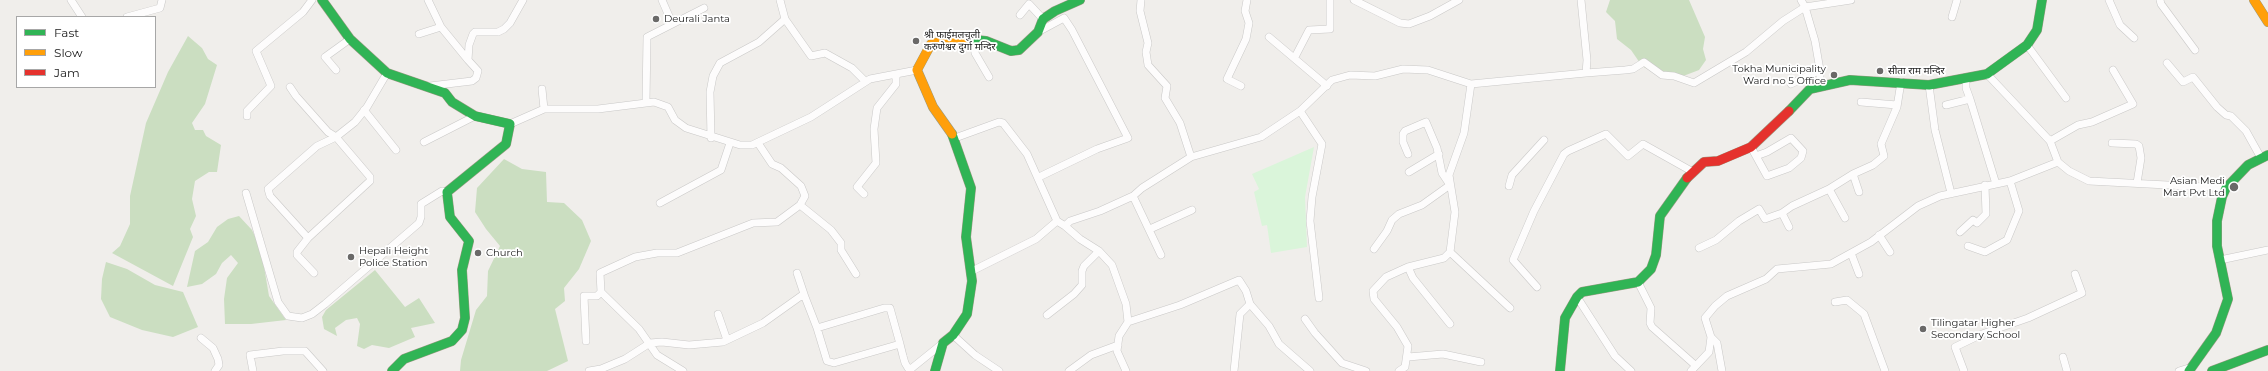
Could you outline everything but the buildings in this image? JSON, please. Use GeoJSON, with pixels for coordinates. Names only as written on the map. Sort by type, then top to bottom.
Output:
{"type":"FeatureCollection","features":[{"type":"Feature","properties":{"kind":"street"},"geometry":{"type":"LineString","coordinates":[[71,0],[81,16]]}},
{"type":"Feature","properties":{"kind":"street"},"geometry":{"type":"LineString","coordinates":[[131,16],[160,8],[162,0]]}},
{"type":"Feature","properties":{"kind":"street"},"geometry":{"type":"LineString","coordinates":[[247,116],[247,111],[271,86],[256,52],[303,12],[312,0]]}},
{"type":"Feature","properties":{"kind":"street"},"geometry":{"type":"LineString","coordinates":[[322,0],[350,39],[387,73],[429,86],[445,93],[452,102],[474,116],[510,124],[544,109],[598,109],[654,102],[668,107],[675,120],[686,128],[711,138],[740,145],[758,143],[822,111],[865,82],[877,76],[917,70]]}},
{"type":"Feature","properties":{"kind":"street"},"geometry":{"type":"LineString","coordinates":[[428,0],[441,27],[478,72],[478,76],[474,80],[429,86]]}},
{"type":"Feature","properties":{"kind":"street"},"geometry":{"type":"LineString","coordinates":[[468,60],[469,45],[473,34],[475,32],[498,32],[504,29],[510,23],[523,0]]}},
{"type":"Feature","properties":{"kind":"street"},"geometry":{"type":"LineString","coordinates":[[662,0],[672,23]]}},
{"type":"Feature","properties":{"kind":"street"},"geometry":{"type":"LineString","coordinates":[[780,0],[785,19],[810,56],[825,53],[852,68],[865,82]]}},
{"type":"Feature","properties":{"kind":"street"},"geometry":{"type":"LineString","coordinates":[[1038,32],[1043,19],[1055,11],[1080,0]]}},
{"type":"Feature","properties":{"kind":"street"},"geometry":{"type":"LineString","coordinates":[[1141,0],[1140,11],[1148,43],[1146,52],[1148,65],[1167,86],[1165,98],[1180,123],[1191,157]]}},
{"type":"Feature","properties":{"kind":"street"},"geometry":{"type":"LineString","coordinates":[[1241,86],[1227,79],[1246,39],[1249,23],[1245,11],[1246,0]]}},
{"type":"Feature","properties":{"kind":"street"},"geometry":{"type":"LineString","coordinates":[[1295,56],[1309,30],[1330,29],[1330,0]]}},
{"type":"Feature","properties":{"kind":"street"},"geometry":{"type":"LineString","coordinates":[[1354,0],[1400,23],[1409,24],[1430,16],[1459,0]]}},
{"type":"Feature","properties":{"kind":"street"},"geometry":{"type":"LineString","coordinates":[[1581,0],[1586,72]]}},
{"type":"Feature","properties":{"kind":"street"},"geometry":{"type":"LineString","coordinates":[[1801,0],[1805,7],[1815,41],[1820,70],[1820,86]]}},
{"type":"Feature","properties":{"kind":"street"},"geometry":{"type":"LineString","coordinates":[[1065,226],[1070,221],[1100,212],[1133,196],[1142,188],[1191,157],[1261,137],[1300,111],[1332,80],[1350,75],[1375,76],[1403,69],[1428,70],[1471,84],[1586,72],[1633,69],[1644,62],[1658,74],[1683,78],[1694,84],[1746,52],[1783,20],[1805,7],[1851,0]]}},
{"type":"Feature","properties":{"kind":"street"},"geometry":{"type":"LineString","coordinates":[[1952,17],[1957,0]]}},
{"type":"Feature","properties":{"kind":"street"},"geometry":{"type":"LineString","coordinates":[[1560,371],[1560,355],[1565,318],[1576,297],[1582,292],[1638,282],[1651,269],[1656,255],[1660,216],[1681,184],[1704,162],[1718,161],[1751,147],[1776,124],[1803,94],[1810,89],[1850,80],[1929,84],[1987,74],[2027,45],[2036,30],[2042,0]]}},
{"type":"Feature","properties":{"kind":"street"},"geometry":{"type":"LineString","coordinates":[[2109,0],[2120,25],[2134,38]]}},
{"type":"Feature","properties":{"kind":"street"},"geometry":{"type":"LineString","coordinates":[[2160,0],[2161,4],[2195,50]]}},
{"type":"Feature","properties":{"kind":"street"},"geometry":{"type":"LineString","coordinates":[[2254,0],[2268,21]]}},
{"type":"Feature","properties":{"kind":"street"},"geometry":{"type":"LineString","coordinates":[[1020,15],[1029,4],[1043,19]]}},
{"type":"Feature","properties":{"kind":"street"},"geometry":{"type":"LineString","coordinates":[[646,102],[646,37],[704,8]]}},
{"type":"Feature","properties":{"kind":"street"},"geometry":{"type":"LineString","coordinates":[[917,70],[931,44],[942,40],[955,38],[986,41],[1011,51],[1024,47],[1030,37],[1064,18],[1072,30],[1128,138],[1097,149],[1039,177]]}},
{"type":"Feature","properties":{"kind":"street"},"geometry":{"type":"LineString","coordinates":[[711,138],[710,92],[713,76],[720,63],[759,42],[785,19]]}},
{"type":"Feature","properties":{"kind":"street"},"geometry":{"type":"LineString","coordinates":[[419,34],[441,27]]}},
{"type":"Feature","properties":{"kind":"street"},"geometry":{"type":"LineString","coordinates":[[1269,37],[1295,56],[1327,86]]}},
{"type":"Feature","properties":{"kind":"street"},"geometry":{"type":"LineString","coordinates":[[336,70],[325,57],[350,39]]}},
{"type":"Feature","properties":{"kind":"street"},"geometry":{"type":"LineString","coordinates":[[973,40],[975,53],[989,78]]}},
{"type":"Feature","properties":{"kind":"street"},"geometry":{"type":"LineString","coordinates":[[2027,45],[2066,98]]}},
{"type":"Feature","properties":{"kind":"street"},"geometry":{"type":"LineString","coordinates":[[2167,63],[2183,82],[2193,77],[2217,107],[2226,115],[2231,116],[2246,132],[2265,157],[2248,165],[2226,188],[2217,221],[2217,246],[2228,299],[2216,333],[2190,369],[2179,371]]}},
{"type":"Feature","properties":{"kind":"street"},"geometry":{"type":"LineString","coordinates":[[817,328],[884,308],[890,308],[905,363],[908,368],[912,368],[953,335],[967,314],[972,271],[966,237],[971,188],[955,138],[934,107],[917,70]]}},
{"type":"Feature","properties":{"kind":"street"},"geometry":{"type":"LineString","coordinates":[[1791,84],[1820,70]]}},
{"type":"Feature","properties":{"kind":"street"},"geometry":{"type":"LineString","coordinates":[[2050,141],[2078,125],[2092,122],[2132,104],[2113,70]]}},
{"type":"Feature","properties":{"kind":"street"},"geometry":{"type":"LineString","coordinates":[[308,238],[270,196],[268,189],[317,146],[336,137],[354,122],[364,110],[387,73]]}},
{"type":"Feature","properties":{"kind":"street"},"geometry":{"type":"LineString","coordinates":[[864,194],[857,187],[876,163],[874,129],[877,108],[896,84],[896,74]]}},
{"type":"Feature","properties":{"kind":"street"},"geometry":{"type":"LineString","coordinates":[[1987,74],[2050,141],[2058,162],[2069,171],[2089,181],[2226,188]]}},
{"type":"Feature","properties":{"kind":"street"},"geometry":{"type":"LineString","coordinates":[[1966,78],[1966,88],[1996,184]]}},
{"type":"Feature","properties":{"kind":"street"},"geometry":{"type":"LineString","coordinates":[[1699,248],[1716,240],[1738,221],[1759,209],[1765,219],[1782,213],[1792,206],[1829,189],[1853,174],[1873,165],[1884,156],[1881,144],[1897,105],[1901,82]]}},
{"type":"Feature","properties":{"kind":"street"},"geometry":{"type":"LineString","coordinates":[[1399,371],[1405,367],[1408,357],[1408,346],[1397,327],[1374,299],[1373,291],[1386,277],[1408,267],[1444,258],[1450,252],[1454,212],[1450,185],[1451,167],[1464,133],[1471,84]]}},
{"type":"Feature","properties":{"kind":"street"},"geometry":{"type":"LineString","coordinates":[[1929,84],[1935,130],[1952,193]]}},
{"type":"Feature","properties":{"kind":"street"},"geometry":{"type":"LineString","coordinates":[[290,87],[296,96],[336,137],[370,178],[370,181],[308,238],[297,252],[297,255],[314,273]]}},
{"type":"Feature","properties":{"kind":"street"},"geometry":{"type":"LineString","coordinates":[[542,89],[544,109]]}},
{"type":"Feature","properties":{"kind":"street"},"geometry":{"type":"LineString","coordinates":[[1946,105],[1970,99]]}},
{"type":"Feature","properties":{"kind":"street"},"geometry":{"type":"LineString","coordinates":[[1861,102],[1897,105]]}},
{"type":"Feature","properties":{"kind":"street"},"geometry":{"type":"LineString","coordinates":[[364,110],[396,150]]}},
{"type":"Feature","properties":{"kind":"street"},"geometry":{"type":"LineString","coordinates":[[1300,111],[1322,144],[1312,197],[1310,221],[1320,298]]}},
{"type":"Feature","properties":{"kind":"street"},"geometry":{"type":"LineString","coordinates":[[424,142],[474,116]]}},
{"type":"Feature","properties":{"kind":"street"},"geometry":{"type":"LineString","coordinates":[[955,138],[1000,122],[1003,123],[1027,154],[1039,177],[1057,221],[1080,239],[1099,251],[1112,265],[1126,304],[1128,322],[1119,336],[1117,351],[1126,371]]}},
{"type":"Feature","properties":{"kind":"street"},"geometry":{"type":"LineString","coordinates":[[1408,154],[1403,142],[1403,134],[1405,131],[1426,122],[1439,154],[1442,173],[1450,185]]}},
{"type":"Feature","properties":{"kind":"street"},"geometry":{"type":"LineString","coordinates":[[246,193],[278,302],[288,316],[302,318],[312,314],[325,304],[419,223],[421,217],[421,204],[442,191],[447,192],[506,144],[510,132],[510,124]]}},
{"type":"Feature","properties":{"kind":"street"},"geometry":{"type":"LineString","coordinates":[[1536,287],[1513,260],[1534,212],[1564,154],[1568,151],[1606,134],[1628,156],[1643,144],[1693,172]]}},
{"type":"Feature","properties":{"kind":"street"},"geometry":{"type":"LineString","coordinates":[[1751,147],[1767,176],[1789,168],[1801,158],[1802,151],[1791,138],[1767,152],[1756,156]]}},
{"type":"Feature","properties":{"kind":"street"},"geometry":{"type":"LineString","coordinates":[[1509,186],[1512,175],[1544,140]]}},
{"type":"Feature","properties":{"kind":"street"},"geometry":{"type":"LineString","coordinates":[[660,203],[721,170],[730,143]]}},
{"type":"Feature","properties":{"kind":"street"},"geometry":{"type":"LineString","coordinates":[[683,371],[657,355],[639,329],[601,292],[600,274],[604,270],[635,257],[677,253],[753,223],[777,222],[800,205],[805,196],[801,186],[781,168],[772,164],[758,143]]}},
{"type":"Feature","properties":{"kind":"street"},"geometry":{"type":"LineString","coordinates":[[2112,143],[2136,144],[2139,146],[2141,158],[2137,183]]}},
{"type":"Feature","properties":{"kind":"street"},"geometry":{"type":"LineString","coordinates":[[1409,172],[1439,154]]}},
{"type":"Feature","properties":{"kind":"street"},"geometry":{"type":"LineString","coordinates":[[1722,371],[1717,343],[1711,337],[1705,318],[1715,306],[1727,296],[1766,279],[1777,269],[1823,266],[1851,253],[1879,235],[1918,206],[1952,193],[2010,181],[2058,162]]}},
{"type":"Feature","properties":{"kind":"street"},"geometry":{"type":"LineString","coordinates":[[1853,174],[1859,192]]}},
{"type":"Feature","properties":{"kind":"street"},"geometry":{"type":"LineString","coordinates":[[1968,246],[1985,252],[2007,240],[2019,211],[2010,181]]}},
{"type":"Feature","properties":{"kind":"street"},"geometry":{"type":"LineString","coordinates":[[1374,249],[1387,231],[1392,220],[1399,214],[1422,205],[1450,185]]}},
{"type":"Feature","properties":{"kind":"street"},"geometry":{"type":"LineString","coordinates":[[1960,232],[1972,220],[1977,223],[1986,214],[1985,185]]}},
{"type":"Feature","properties":{"kind":"street"},"geometry":{"type":"LineString","coordinates":[[1829,189],[1845,218]]}},
{"type":"Feature","properties":{"kind":"street"},"geometry":{"type":"LineString","coordinates":[[392,371],[404,359],[443,346],[452,341],[462,330],[465,318],[462,270],[469,241],[450,217],[447,192]]}},
{"type":"Feature","properties":{"kind":"street"},"geometry":{"type":"LineString","coordinates":[[1133,196],[1150,229],[1161,255]]}},
{"type":"Feature","properties":{"kind":"street"},"geometry":{"type":"LineString","coordinates":[[800,205],[830,230],[841,243],[841,250],[856,274]]}},
{"type":"Feature","properties":{"kind":"street"},"geometry":{"type":"LineString","coordinates":[[1150,229],[1192,210]]}},
{"type":"Feature","properties":{"kind":"street"},"geometry":{"type":"LineString","coordinates":[[1782,213],[1789,227]]}},
{"type":"Feature","properties":{"kind":"street"},"geometry":{"type":"LineString","coordinates":[[972,271],[1036,239],[1057,221]]}},
{"type":"Feature","properties":{"kind":"street"},"geometry":{"type":"LineString","coordinates":[[1879,235],[1890,252]]}},
{"type":"Feature","properties":{"kind":"street"},"geometry":{"type":"LineString","coordinates":[[2220,260],[2268,250]]}},
{"type":"Feature","properties":{"kind":"street"},"geometry":{"type":"LineString","coordinates":[[1047,315],[1074,294],[1082,285],[1082,271],[1084,266],[1099,251]]}},
{"type":"Feature","properties":{"kind":"street"},"geometry":{"type":"LineString","coordinates":[[1450,252],[1510,308]]}},
{"type":"Feature","properties":{"kind":"street"},"geometry":{"type":"LineString","coordinates":[[1851,253],[1858,274]]}},
{"type":"Feature","properties":{"kind":"street"},"geometry":{"type":"LineString","coordinates":[[1408,267],[1413,278],[1450,324]]}},
{"type":"Feature","properties":{"kind":"street"},"geometry":{"type":"LineString","coordinates":[[797,273],[817,328],[827,362],[834,363],[900,344]]}},
{"type":"Feature","properties":{"kind":"street"},"geometry":{"type":"LineString","coordinates":[[1964,371],[1955,347],[1982,334],[2028,318],[2082,293],[2075,274]]}},
{"type":"Feature","properties":{"kind":"street"},"geometry":{"type":"LineString","coordinates":[[1128,322],[1180,305],[1239,280],[1246,291],[1250,304],[1269,326],[1279,344],[1310,371]]}},
{"type":"Feature","properties":{"kind":"street"},"geometry":{"type":"LineString","coordinates":[[1638,282],[1651,308],[1650,323],[1652,327],[1693,368],[1708,352],[1711,337]]}},
{"type":"Feature","properties":{"kind":"street"},"geometry":{"type":"LineString","coordinates":[[586,341],[584,296],[597,296],[601,292]]}},
{"type":"Feature","properties":{"kind":"street"},"geometry":{"type":"LineString","coordinates":[[589,371],[601,369],[625,359],[650,344],[662,342],[689,345],[727,340],[763,323],[798,297],[805,297]]}},
{"type":"Feature","properties":{"kind":"street"},"geometry":{"type":"LineString","coordinates":[[1576,297],[1615,356],[1631,371]]}},
{"type":"Feature","properties":{"kind":"street"},"geometry":{"type":"LineString","coordinates":[[1835,302],[1847,300],[1864,314],[1871,337],[1885,371]]}},
{"type":"Feature","properties":{"kind":"street"},"geometry":{"type":"LineString","coordinates":[[1234,371],[1240,314],[1250,304]]}},
{"type":"Feature","properties":{"kind":"street"},"geometry":{"type":"LineString","coordinates":[[718,314],[727,340]]}},
{"type":"Feature","properties":{"kind":"street"},"geometry":{"type":"LineString","coordinates":[[1305,319],[1315,333],[1342,363],[1366,371]]}},
{"type":"Feature","properties":{"kind":"street"},"geometry":{"type":"LineString","coordinates":[[953,335],[975,355],[999,371]]}},
{"type":"Feature","properties":{"kind":"street"},"geometry":{"type":"LineString","coordinates":[[201,338],[212,348],[218,359],[219,365],[215,371]]}},
{"type":"Feature","properties":{"kind":"street"},"geometry":{"type":"LineString","coordinates":[[936,371],[943,343]]}},
{"type":"Feature","properties":{"kind":"street"},"geometry":{"type":"LineString","coordinates":[[1069,371],[1091,355],[1118,345]]}},
{"type":"Feature","properties":{"kind":"street"},"geometry":{"type":"LineString","coordinates":[[2212,371],[2268,350]]}},
{"type":"Feature","properties":{"kind":"street"},"geometry":{"type":"LineString","coordinates":[[253,371],[250,355],[283,351],[305,351],[323,371]]}},
{"type":"Feature","properties":{"kind":"street"},"geometry":{"type":"LineString","coordinates":[[1408,357],[1443,354],[1481,362]]}},
{"type":"Feature","properties":{"kind":"street"},"geometry":{"type":"LineString","coordinates":[[2063,357],[2067,371]]}},
{"type":"Feature","properties":{"kind":"green space"},"geometry":{"type":"Polygon","coordinates":[[[1610,0],[1689,0],[1705,37],[1703,49],[1706,60],[1699,70],[1678,78],[1651,71],[1642,66],[1631,50],[1617,39],[1615,21],[1606,12],[1610,0]]]}},
{"type":"Feature","properties":{"kind":"green space"},"geometry":{"type":"Polygon","coordinates":[[[188,36],[202,48],[208,59],[217,65],[205,104],[192,123],[195,130],[203,130],[206,136],[221,145],[217,172],[209,172],[195,181],[192,199],[196,216],[190,229],[193,237],[173,286],[112,253],[120,246],[130,224],[130,196],[146,123],[168,72],[188,36]]]}},
{"type":"Feature","properties":{"kind":"green space"},"geometry":{"type":"Polygon","coordinates":[[[1314,147],[1305,197],[1307,247],[1271,253],[1267,225],[1262,226],[1254,192],[1259,189],[1252,174],[1314,147]]]}},
{"type":"Feature","properties":{"kind":"green space"},"geometry":{"type":"Polygon","coordinates":[[[504,159],[522,169],[546,172],[547,202],[564,203],[582,220],[591,241],[579,269],[564,288],[565,301],[555,309],[568,361],[547,371],[460,371],[461,360],[476,310],[487,296],[488,271],[500,246],[486,229],[475,212],[477,188],[504,159]]]}},
{"type":"Feature","properties":{"kind":"green space"},"geometry":{"type":"Polygon","coordinates":[[[239,216],[252,230],[261,249],[269,296],[286,320],[251,324],[225,324],[224,299],[227,278],[238,263],[231,255],[222,263],[216,274],[202,284],[187,287],[195,251],[208,242],[217,227],[228,219],[239,216]]]}},
{"type":"Feature","properties":{"kind":"green space"},"geometry":{"type":"Polygon","coordinates":[[[106,262],[127,269],[155,285],[183,292],[198,327],[173,337],[142,330],[110,317],[101,299],[102,279],[106,262]]]}},
{"type":"Feature","properties":{"kind":"green space"},"geometry":{"type":"Polygon","coordinates":[[[375,270],[405,307],[419,298],[435,323],[411,328],[415,337],[389,348],[372,345],[364,349],[357,346],[360,324],[357,318],[346,320],[335,328],[337,336],[324,329],[322,317],[326,310],[375,270]]]}},
{"type":"Feature","properties":{"kind":"traffic: fast"},"geometry":{"type":"LineString","coordinates":[[322,0],[350,39],[387,73],[445,93],[452,102],[475,116],[510,124],[506,144],[447,192],[450,217],[469,241],[462,270],[465,318],[462,330],[452,341],[404,359],[392,371]]}},
{"type":"Feature","properties":{"kind":"traffic: fast"},"geometry":{"type":"LineString","coordinates":[[968,39],[986,41],[1011,51],[1019,50],[1038,32],[1043,19],[1055,11],[1080,0]]}},
{"type":"Feature","properties":{"kind":"traffic: fast"},"geometry":{"type":"LineString","coordinates":[[1789,111],[1810,89],[1850,80],[1929,85],[1987,74],[2027,45],[2037,30],[2042,0]]}},
{"type":"Feature","properties":{"kind":"traffic: fast"},"geometry":{"type":"LineString","coordinates":[[935,371],[943,343],[953,335],[967,314],[972,281],[966,237],[971,188],[952,134]]}},
{"type":"Feature","properties":{"kind":"traffic: fast"},"geometry":{"type":"LineString","coordinates":[[2189,371],[2216,333],[2228,299],[2217,246],[2217,221],[2222,197],[2226,188],[2248,165],[2268,155]]}},
{"type":"Feature","properties":{"kind":"traffic: fast"},"geometry":{"type":"LineString","coordinates":[[1560,371],[1565,318],[1577,297],[1582,292],[1638,282],[1651,269],[1656,255],[1660,216],[1687,178]]}},
{"type":"Feature","properties":{"kind":"traffic: fast"},"geometry":{"type":"LineString","coordinates":[[2212,371],[2268,350]]}},
{"type":"Feature","properties":{"kind":"traffic: slow"},"geometry":{"type":"LineString","coordinates":[[2254,0],[2268,22]]}},
{"type":"Feature","properties":{"kind":"traffic: slow"},"geometry":{"type":"LineString","coordinates":[[952,134],[933,107],[917,70],[931,44],[955,38],[968,39]]}},
{"type":"Feature","properties":{"kind":"traffic: jam"},"geometry":{"type":"LineString","coordinates":[[1687,178],[1704,162],[1718,161],[1751,147],[1789,111]]}},
{"type":"Feature","properties":{"kind":"place","name":"Deurali Janta"},"geometry":{"type":"Point","coordinates":[656,19]}},
{"type":"Feature","properties":{"kind":"place","name":"श्री फाईमलचुली करुणेश्वर दुर्गा मन्दिर"},"geometry":{"type":"Point","coordinates":[916,41]}},
{"type":"Feature","properties":{"kind":"place","name":"सीता राम मन्दिर"},"geometry":{"type":"Point","coordinates":[1880,71]}},
{"type":"Feature","properties":{"kind":"place","name":"Tokha Municipality Ward no 5 Office"},"geometry":{"type":"Point","coordinates":[1834,75]}},
{"type":"Feature","properties":{"kind":"place","name":"Asian Medi Mart Pvt Ltd"},"geometry":{"type":"Point","coordinates":[2234,187]}},
{"type":"Feature","properties":{"kind":"place","name":"Church"},"geometry":{"type":"Point","coordinates":[478,253]}},
{"type":"Feature","properties":{"kind":"place","name":"Hepali Height Police Station"},"geometry":{"type":"Point","coordinates":[351,257]}},
{"type":"Feature","properties":{"kind":"place","name":"Tilingatar Higher Secondary School"},"geometry":{"type":"Point","coordinates":[1923,329]}}]}
